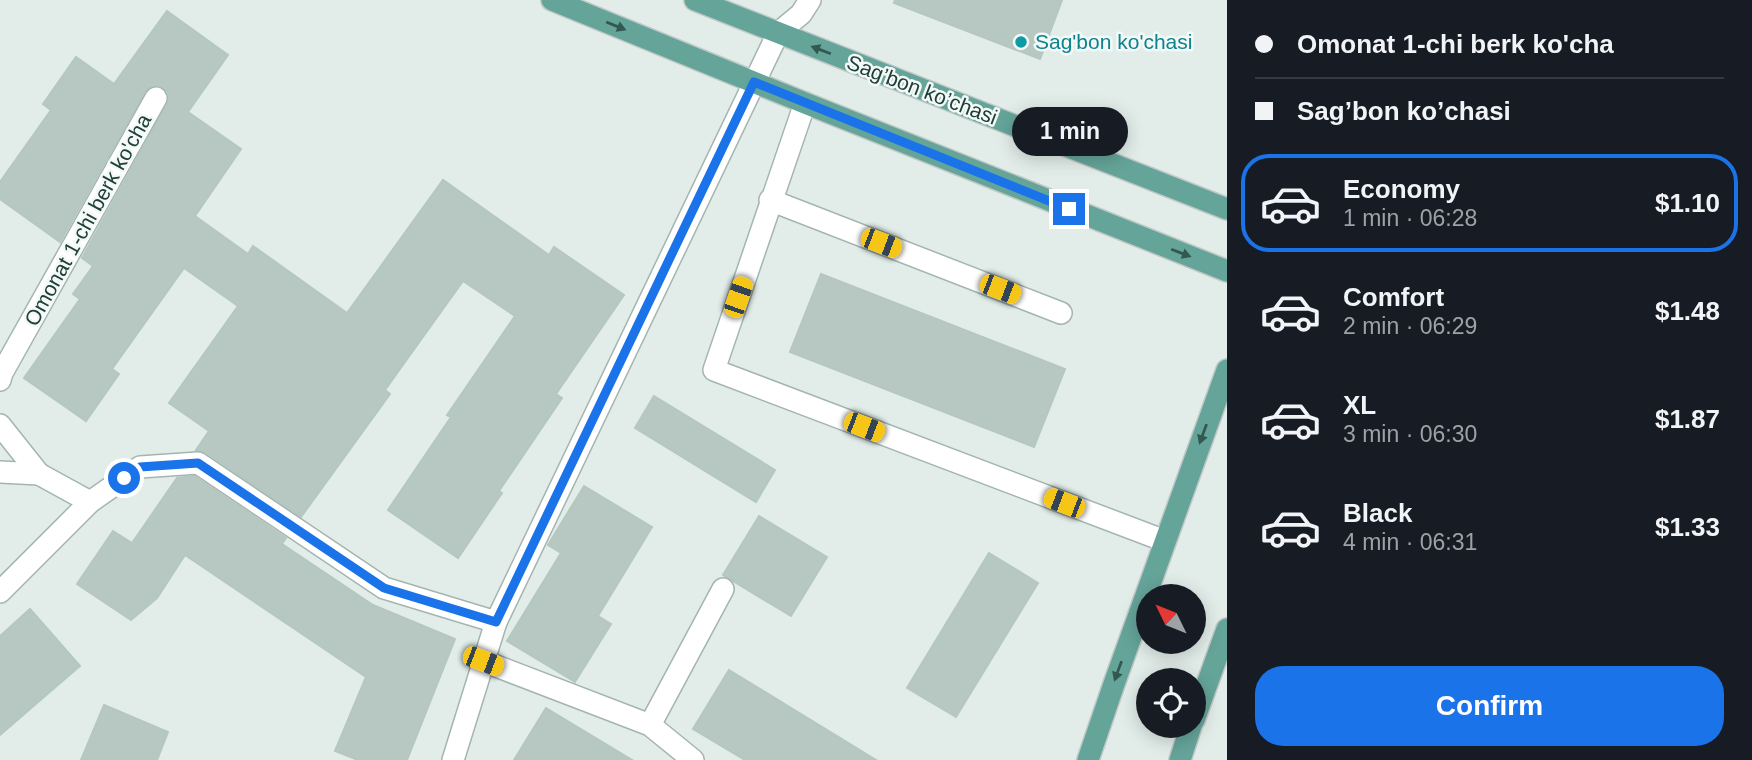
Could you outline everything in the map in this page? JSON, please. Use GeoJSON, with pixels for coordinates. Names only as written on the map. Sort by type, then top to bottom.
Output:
{"type":"FeatureCollection","features":[{"type":"Feature","properties":{"kind":"main road"},"geometry":{"type":"LineString","coordinates":[[552,0],[1227,271]]}},
{"type":"Feature","properties":{"kind":"main road","name":"Sag’bon ko’chasi"},"geometry":{"type":"LineString","coordinates":[[695,0],[1227,209]]}},
{"type":"Feature","properties":{"kind":"main road"},"geometry":{"type":"LineString","coordinates":[[1088,760],[1227,370]]}},
{"type":"Feature","properties":{"kind":"main road"},"geometry":{"type":"LineString","coordinates":[[1206,687],[1227,629]]}},
{"type":"Feature","properties":{"kind":"main road"},"geometry":{"type":"LineString","coordinates":[[1180,760],[1187,738]]}},
{"type":"Feature","properties":{"kind":"street"},"geometry":{"type":"LineString","coordinates":[[453,760],[496,622],[778,33],[801,13],[810,0]]}},
{"type":"Feature","properties":{"kind":"street","name":"Omonat 1-chi berk ko'cha"},"geometry":{"type":"LineString","coordinates":[[0,380],[156,98]]}},
{"type":"Feature","properties":{"kind":"street"},"geometry":{"type":"LineString","coordinates":[[805,103],[714,370],[1165,541]]}},
{"type":"Feature","properties":{"kind":"street"},"geometry":{"type":"LineString","coordinates":[[770,200],[1061,313]]}},
{"type":"Feature","properties":{"kind":"street"},"geometry":{"type":"LineString","coordinates":[[0,425],[38,474],[90,502]]}},
{"type":"Feature","properties":{"kind":"street"},"geometry":{"type":"LineString","coordinates":[[0,592],[90,502],[140,467],[198,463],[384,588],[496,622]]}},
{"type":"Feature","properties":{"kind":"street"},"geometry":{"type":"LineString","coordinates":[[0,472],[38,474]]}},
{"type":"Feature","properties":{"kind":"street"},"geometry":{"type":"LineString","coordinates":[[649,725],[723,589]]}},
{"type":"Feature","properties":{"kind":"street"},"geometry":{"type":"LineString","coordinates":[[483,661],[649,725],[693,760]]}},
{"type":"Feature","properties":{"kind":"building","name":"Sag'bon ko'chasi"},"geometry":{"type":"Polygon","coordinates":[[[895,0],[1062,0],[1040,59],[894,3],[895,0]]]}},
{"type":"Feature","properties":{"kind":"building"},"geometry":{"type":"Polygon","coordinates":[[[167,11],[228,55],[188,112],[241,149],[195,216],[248,254],[253,246],[347,313],[443,180],[549,255],[554,247],[624,295],[556,394],[562,398],[499,491],[502,493],[458,558],[388,510],[451,417],[447,415],[515,316],[463,281],[385,390],[390,394],[301,517],[205,452],[196,450],[209,431],[169,403],[238,306],[184,268],[112,369],[119,374],[86,421],[24,378],[80,299],[73,294],[93,266],[82,258],[167,104],[168,92],[157,85],[150,86],[145,92],[60,242],[0,199],[0,182],[51,110],[43,104],[76,57],[114,84],[167,11]]]}},
{"type":"Feature","properties":{"kind":"building"},"geometry":{"type":"Polygon","coordinates":[[[821,274],[1065,369],[1034,447],[790,352],[821,274]]]}},
{"type":"Feature","properties":{"kind":"building"},"geometry":{"type":"Polygon","coordinates":[[[654,396],[775,470],[756,502],[635,428],[654,396]]]}},
{"type":"Feature","properties":{"kind":"building"},"geometry":{"type":"Polygon","coordinates":[[[194,476],[286,538],[282,544],[373,605],[455,639],[407,760],[358,760],[335,751],[366,677],[185,555],[157,598],[131,620],[77,584],[113,531],[132,543],[177,478],[194,476]]]}},
{"type":"Feature","properties":{"kind":"building"},"geometry":{"type":"Polygon","coordinates":[[[584,486],[652,527],[598,616],[611,624],[575,682],[507,641],[561,553],[548,545],[584,486]]]}},
{"type":"Feature","properties":{"kind":"building"},"geometry":{"type":"Polygon","coordinates":[[[759,516],[827,557],[791,616],[723,575],[759,516]]]}},
{"type":"Feature","properties":{"kind":"building"},"geometry":{"type":"Polygon","coordinates":[[[989,553],[1038,583],[956,717],[907,688],[989,553]]]}},
{"type":"Feature","properties":{"kind":"building"},"geometry":{"type":"Polygon","coordinates":[[[30,609],[80,666],[0,735],[0,636],[30,609]]]}},
{"type":"Feature","properties":{"kind":"building"},"geometry":{"type":"Polygon","coordinates":[[[729,670],[876,760],[745,760],[693,729],[729,670]]]}},
{"type":"Feature","properties":{"kind":"building"},"geometry":{"type":"Polygon","coordinates":[[[104,705],[168,732],[157,760],[81,760],[104,705]]]}},
{"type":"Feature","properties":{"kind":"building"},"geometry":{"type":"Polygon","coordinates":[[[546,708],[632,760],[514,760],[546,708]]]}},
{"type":"Feature","properties":{"kind":"place","name":"Sag'bon ko'chasi"},"geometry":{"type":"Point","coordinates":[1021,42]}},
{"type":"Feature","properties":{"kind":"route"},"geometry":{"type":"LineString","coordinates":[[124,478],[140,467],[198,463],[384,588],[496,622],[754,82],[1069,209]]}}]}
